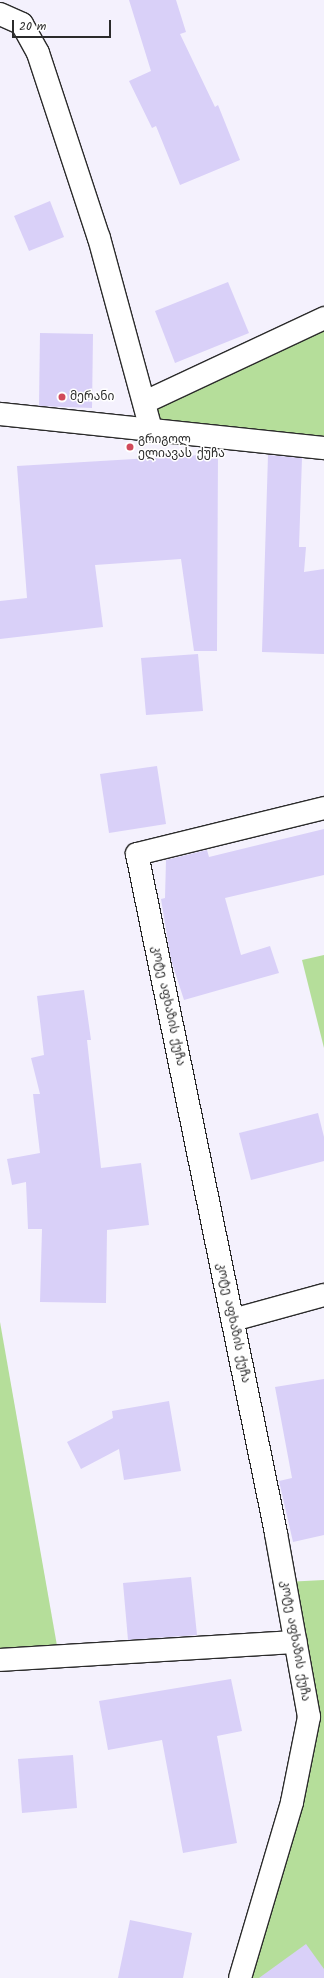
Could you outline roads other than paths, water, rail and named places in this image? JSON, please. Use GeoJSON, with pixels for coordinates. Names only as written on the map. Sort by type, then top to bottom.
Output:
{"type":"FeatureCollection","features":[{"type":"Feature","properties":{"kind":"street"},"geometry":{"type":"LineString","coordinates":[[0,14],[22,24],[38,53],[99,238],[145,402],[151,430]]}},
{"type":"Feature","properties":{"kind":"street"},"geometry":{"type":"LineString","coordinates":[[145,402],[324,318]]}},
{"type":"Feature","properties":{"kind":"street"},"geometry":{"type":"LineString","coordinates":[[0,414],[324,448]]}},
{"type":"Feature","properties":{"kind":"street","name":"კოტე აფხაზის ქუჩა"},"geometry":{"type":"LineString","coordinates":[[240,1978],[292,1802],[309,1717],[233,1320],[137,854],[324,808]]}},
{"type":"Feature","properties":{"kind":"street"},"geometry":{"type":"LineString","coordinates":[[233,1320],[324,1295]]}},
{"type":"Feature","properties":{"kind":"street"},"geometry":{"type":"LineString","coordinates":[[0,1660],[295,1642]]}},
{"type":"Feature","properties":{"kind":"place","name":"მერანი"},"geometry":{"type":"Point","coordinates":[62,397]}},
{"type":"Feature","properties":{"kind":"place","name":"გრიგოლ ელიავას ქუჩა"},"geometry":{"type":"Point","coordinates":[130,447]}}]}
